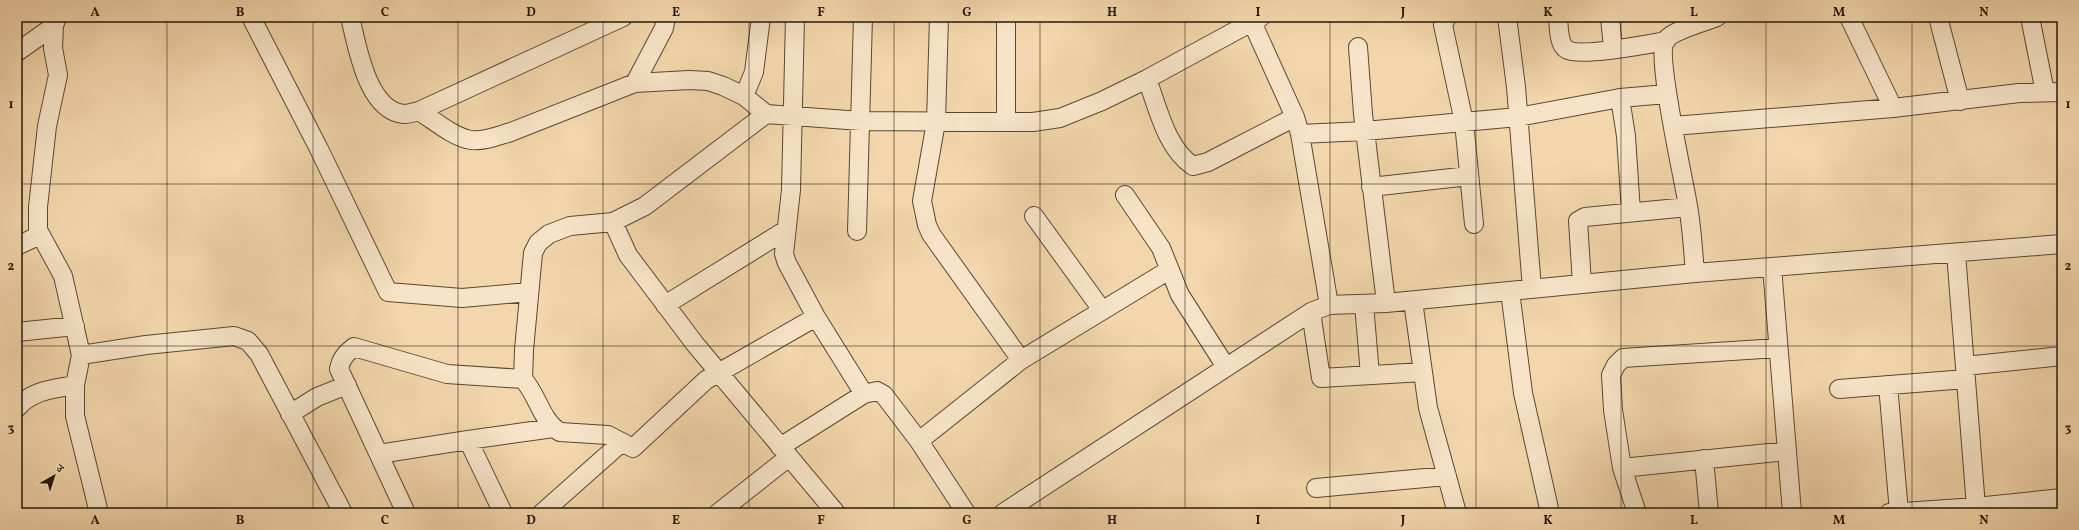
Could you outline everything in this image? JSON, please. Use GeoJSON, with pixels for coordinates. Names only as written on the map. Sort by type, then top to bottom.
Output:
{"type":"FeatureCollection","features":[{"type":"Feature","properties":{"kind":"street"},"geometry":{"type":"LineString","coordinates":[[251,17],[319,149],[388,292],[462,298],[529,292]]}},
{"type":"Feature","properties":{"kind":"street"},"geometry":{"type":"LineString","coordinates":[[350,17],[366,78],[377,97],[389,109],[404,114],[420,111],[623,17]]}},
{"type":"Feature","properties":{"kind":"street"},"geometry":{"type":"LineString","coordinates":[[635,83],[664,28],[666,17]]}},
{"type":"Feature","properties":{"kind":"street"},"geometry":{"type":"LineString","coordinates":[[744,96],[754,72],[761,17]]}},
{"type":"Feature","properties":{"kind":"street"},"geometry":{"type":"LineString","coordinates":[[795,17],[791,190],[784,254],[787,263],[816,317],[864,394]]}},
{"type":"Feature","properties":{"kind":"street"},"geometry":{"type":"LineString","coordinates":[[857,231],[861,121],[862,17]]}},
{"type":"Feature","properties":{"kind":"street"},"geometry":{"type":"LineString","coordinates":[[939,17],[936,122],[922,201],[927,225],[931,234],[1021,360]]}},
{"type":"Feature","properties":{"kind":"street"},"geometry":{"type":"LineString","coordinates":[[1006,17],[1006,120]]}},
{"type":"Feature","properties":{"kind":"street"},"geometry":{"type":"LineString","coordinates":[[1447,17],[1443,25],[1464,122],[1474,224]]}},
{"type":"Feature","properties":{"kind":"street"},"geometry":{"type":"LineString","coordinates":[[1507,17],[1518,117],[1532,289]]}},
{"type":"Feature","properties":{"kind":"street"},"geometry":{"type":"LineString","coordinates":[[1558,17],[1561,42],[1565,49],[1574,52],[1613,49],[1666,41]]}},
{"type":"Feature","properties":{"kind":"street"},"geometry":{"type":"LineString","coordinates":[[1610,17],[1613,49]]}},
{"type":"Feature","properties":{"kind":"street"},"geometry":{"type":"LineString","coordinates":[[1695,273],[1688,207],[1667,94],[1663,49],[1666,41],[1674,34],[1717,17]]}},
{"type":"Feature","properties":{"kind":"street"},"geometry":{"type":"LineString","coordinates":[[1849,17],[1893,108]]}},
{"type":"Feature","properties":{"kind":"street"},"geometry":{"type":"LineString","coordinates":[[1938,17],[1960,101]]}},
{"type":"Feature","properties":{"kind":"street"},"geometry":{"type":"LineString","coordinates":[[1673,126],[1893,108],[2019,93],[2053,92],[2030,17]]}},
{"type":"Feature","properties":{"kind":"street"},"geometry":{"type":"LineString","coordinates":[[420,111],[451,131],[472,140],[490,138],[511,132],[635,83],[689,80],[708,81],[744,96],[766,114],[861,121],[936,122],[1006,120],[1033,122],[1060,118],[1147,79],[1257,19],[1297,126],[1329,305]]}},
{"type":"Feature","properties":{"kind":"street"},"geometry":{"type":"LineString","coordinates":[[17,52],[55,22]]}},
{"type":"Feature","properties":{"kind":"street"},"geometry":{"type":"LineString","coordinates":[[55,22],[54,48],[58,75],[47,126],[38,207],[38,230],[63,276],[75,326],[81,355],[75,385],[74,416],[99,513]]}},
{"type":"Feature","properties":{"kind":"street"},"geometry":{"type":"LineString","coordinates":[[1358,47],[1371,187],[1386,303]]}},
{"type":"Feature","properties":{"kind":"street"},"geometry":{"type":"LineString","coordinates":[[1147,79],[1173,146],[1184,160],[1193,166],[1208,162],[1297,126],[1365,131],[1518,117],[1620,98],[1667,94]]}},
{"type":"Feature","properties":{"kind":"street"},"geometry":{"type":"LineString","coordinates":[[1620,98],[1626,136],[1631,212]]}},
{"type":"Feature","properties":{"kind":"street"},"geometry":{"type":"LineString","coordinates":[[766,114],[666,192],[645,206],[613,222],[570,226],[549,234],[538,243],[533,253],[524,350],[523,379],[532,391],[544,415],[553,428],[560,432],[608,435],[633,448],[706,380],[816,317]]}},
{"type":"Feature","properties":{"kind":"street"},"geometry":{"type":"LineString","coordinates":[[1371,187],[1469,176]]}},
{"type":"Feature","properties":{"kind":"street"},"geometry":{"type":"LineString","coordinates":[[1125,194],[1161,248],[1180,295],[1226,367]]}},
{"type":"Feature","properties":{"kind":"street"},"geometry":{"type":"LineString","coordinates":[[1582,284],[1578,221],[1585,216],[1688,207]]}},
{"type":"Feature","properties":{"kind":"street"},"geometry":{"type":"LineString","coordinates":[[1034,216],[1102,310]]}},
{"type":"Feature","properties":{"kind":"street"},"geometry":{"type":"LineString","coordinates":[[613,222],[628,255],[665,305],[718,373],[836,513]]}},
{"type":"Feature","properties":{"kind":"street"},"geometry":{"type":"LineString","coordinates":[[665,305],[786,230]]}},
{"type":"Feature","properties":{"kind":"street"},"geometry":{"type":"LineString","coordinates":[[17,246],[40,235]]}},
{"type":"Feature","properties":{"kind":"street"},"geometry":{"type":"LineString","coordinates":[[1003,513],[1311,312],[1329,305],[1386,303],[1695,273],[2062,244]]}},
{"type":"Feature","properties":{"kind":"street"},"geometry":{"type":"LineString","coordinates":[[1956,252],[1976,507]]}},
{"type":"Feature","properties":{"kind":"street"},"geometry":{"type":"LineString","coordinates":[[1772,267],[1792,513]]}},
{"type":"Feature","properties":{"kind":"street"},"geometry":{"type":"LineString","coordinates":[[919,441],[1021,360],[1169,270]]}},
{"type":"Feature","properties":{"kind":"street"},"geometry":{"type":"LineString","coordinates":[[1510,291],[1523,394],[1550,513]]}},
{"type":"Feature","properties":{"kind":"street"},"geometry":{"type":"LineString","coordinates":[[1413,300],[1428,408],[1457,513]]}},
{"type":"Feature","properties":{"kind":"street"},"geometry":{"type":"LineString","coordinates":[[1364,304],[1370,375]]}},
{"type":"Feature","properties":{"kind":"street"},"geometry":{"type":"LineString","coordinates":[[1311,312],[1321,378],[1422,372]]}},
{"type":"Feature","properties":{"kind":"street"},"geometry":{"type":"LineString","coordinates":[[17,332],[75,326]]}},
{"type":"Feature","properties":{"kind":"street"},"geometry":{"type":"LineString","coordinates":[[81,355],[146,345],[234,336],[248,341],[254,347],[343,513]]}},
{"type":"Feature","properties":{"kind":"street"},"geometry":{"type":"LineString","coordinates":[[406,513],[340,370],[341,361],[347,352],[354,347],[447,374],[523,379]]}},
{"type":"Feature","properties":{"kind":"street"},"geometry":{"type":"LineString","coordinates":[[1637,513],[1622,468],[1613,410],[1611,375],[1616,365],[1622,358],[1778,348]]}},
{"type":"Feature","properties":{"kind":"street"},"geometry":{"type":"LineString","coordinates":[[1839,389],[1888,385],[2062,356]]}},
{"type":"Feature","properties":{"kind":"street"},"geometry":{"type":"LineString","coordinates":[[17,408],[24,400],[34,393],[75,385]]}},
{"type":"Feature","properties":{"kind":"street"},"geometry":{"type":"LineString","coordinates":[[290,414],[317,397],[347,385]]}},
{"type":"Feature","properties":{"kind":"street"},"geometry":{"type":"LineString","coordinates":[[1888,385],[1894,513],[1976,507],[2062,498]]}},
{"type":"Feature","properties":{"kind":"street"},"geometry":{"type":"LineString","coordinates":[[718,513],[784,452],[864,394],[877,391],[884,395],[919,441],[966,513]]}},
{"type":"Feature","properties":{"kind":"street"},"geometry":{"type":"LineString","coordinates":[[379,454],[553,428]]}},
{"type":"Feature","properties":{"kind":"street"},"geometry":{"type":"LineString","coordinates":[[468,440],[503,513]]}},
{"type":"Feature","properties":{"kind":"street"},"geometry":{"type":"LineString","coordinates":[[542,513],[622,442]]}},
{"type":"Feature","properties":{"kind":"street"},"geometry":{"type":"LineString","coordinates":[[1622,468],[1787,451]]}},
{"type":"Feature","properties":{"kind":"street"},"geometry":{"type":"LineString","coordinates":[[1704,459],[1709,513]]}},
{"type":"Feature","properties":{"kind":"street"},"geometry":{"type":"LineString","coordinates":[[1316,488],[1447,476]]}}]}
